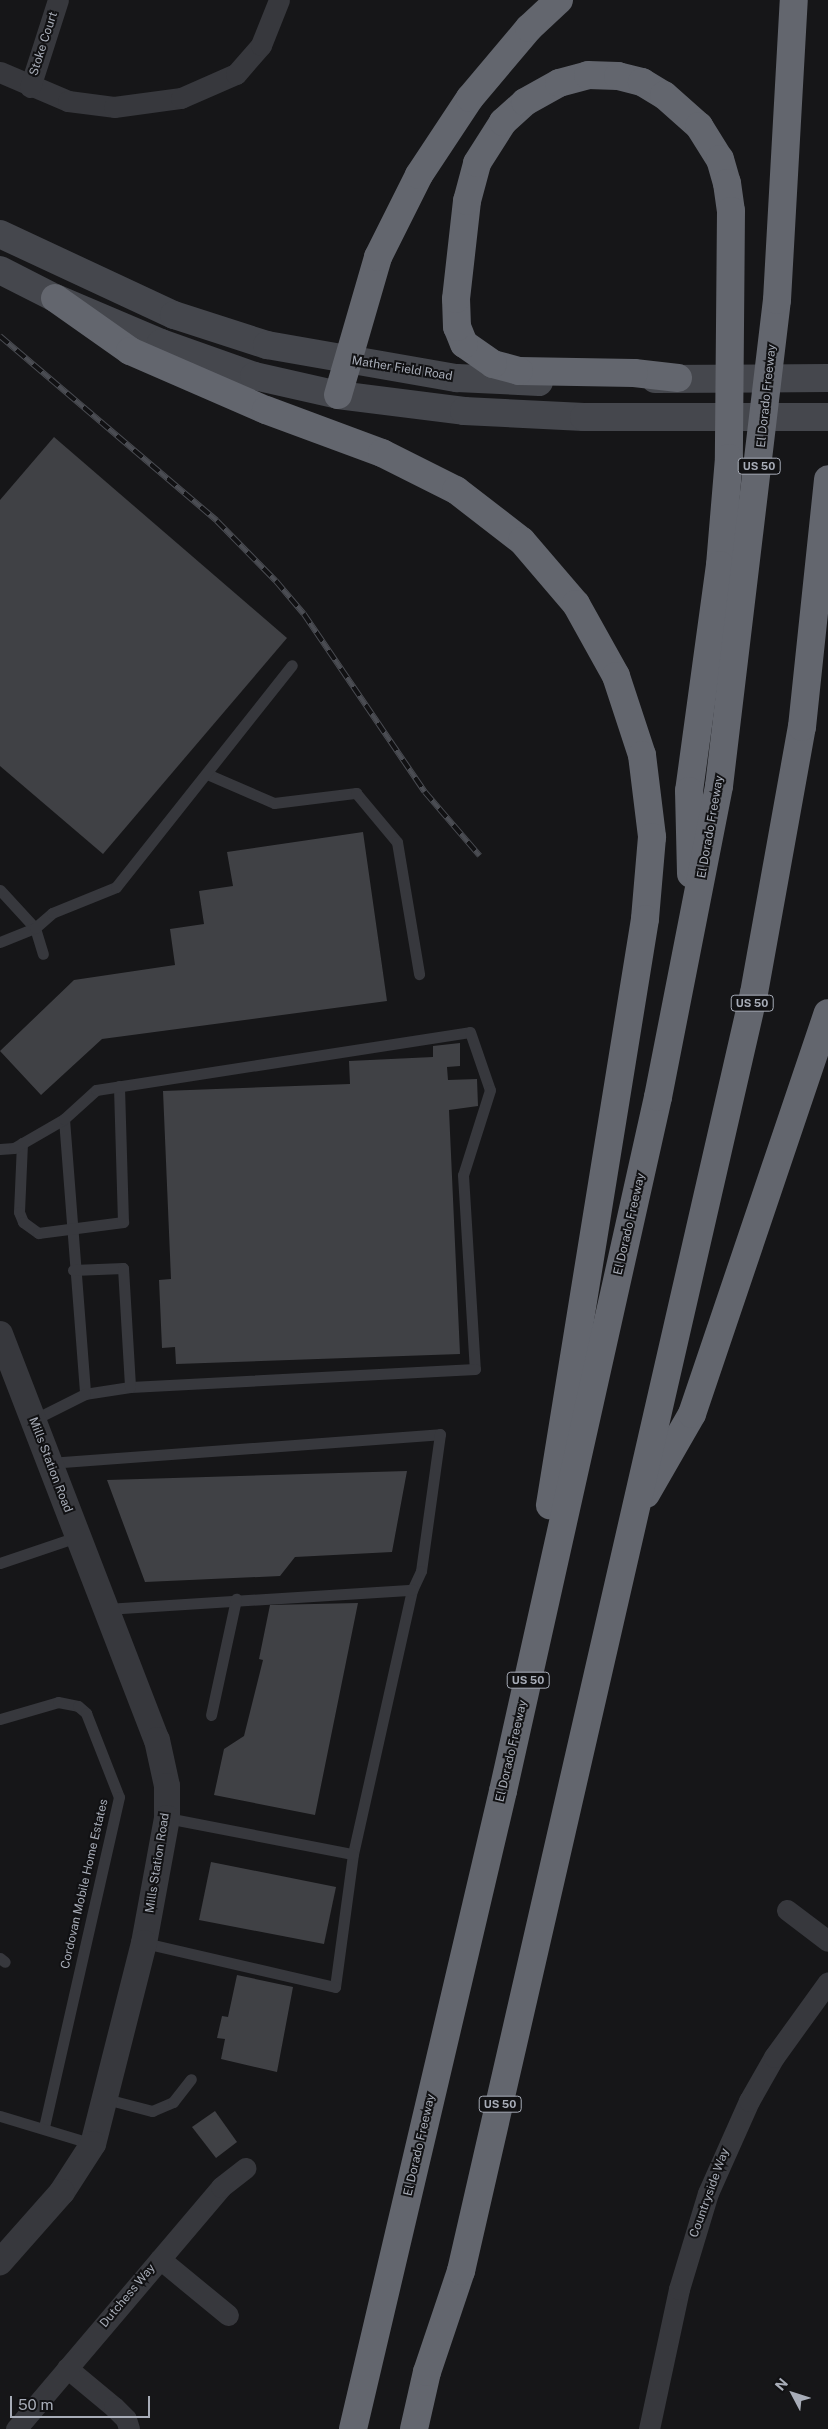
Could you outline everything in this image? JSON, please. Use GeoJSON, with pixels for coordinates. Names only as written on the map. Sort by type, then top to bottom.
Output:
{"type":"FeatureCollection","features":[{"type":"Feature","properties":{"kind":"highway"},"geometry":{"type":"LineString","coordinates":[[338,395],[345,360],[378,257],[419,175],[470,98],[529,28],[559,0]]}},
{"type":"Feature","properties":{"kind":"highway","name":"El Dorado Freeway"},"geometry":{"type":"LineString","coordinates":[[353,2429],[503,1791],[693,928],[720,786],[754,518],[777,300],[794,0]]}},
{"type":"Feature","properties":{"kind":"highway"},"geometry":{"type":"LineString","coordinates":[[678,378],[634,373],[520,370],[493,364],[464,344],[457,327],[456,299],[467,201],[477,163],[503,122],[525,102],[559,83],[588,75],[618,76],[642,82],[664,95],[698,126],[720,159],[727,183],[731,212],[729,458],[720,565],[689,791],[693,928]]}},
{"type":"Feature","properties":{"kind":"highway"},"geometry":{"type":"LineString","coordinates":[[56,298],[130,351],[266,410],[382,453],[456,490],[522,541],[585,620],[616,676],[642,755],[652,837],[645,919],[503,1791]]}},
{"type":"Feature","properties":{"kind":"highway","name":"US 50"},"geometry":{"type":"LineString","coordinates":[[414,2429],[427,2372],[462,2271],[631,1520],[754,993],[802,727],[828,479]]}},
{"type":"Feature","properties":{"kind":"highway"},"geometry":{"type":"LineString","coordinates":[[631,1520],[692,1414],[828,1013]]}},
{"type":"Feature","properties":{"kind":"main road","name":"Mather Field Road"},"geometry":{"type":"LineString","coordinates":[[0,234],[174,315],[267,345],[345,360],[457,378],[577,384],[678,378],[828,378]]}},
{"type":"Feature","properties":{"kind":"main road"},"geometry":{"type":"LineString","coordinates":[[0,270],[56,298],[254,376],[338,395],[464,411],[584,417],[686,414],[828,417]]}},
{"type":"Feature","properties":{"kind":"street","name":"Stoke Court"},"geometry":{"type":"LineString","coordinates":[[30,87],[58,0]]}},
{"type":"Feature","properties":{"kind":"street"},"geometry":{"type":"LineString","coordinates":[[0,72],[30,87],[68,101],[114,107],[147,106],[198,93],[236,74],[248,62],[261,45],[279,0]]}},
{"type":"Feature","properties":{"kind":"street","name":"Mills Station Road"},"geometry":{"type":"LineString","coordinates":[[0,1334],[156,1740],[167,1786],[167,1818],[144,1944],[93,2144],[62,2192],[0,2262]]}},
{"type":"Feature","properties":{"kind":"street"},"geometry":{"type":"LineString","coordinates":[[788,1910],[828,1940]]}},
{"type":"Feature","properties":{"kind":"street","name":"Countryside Way"},"geometry":{"type":"LineString","coordinates":[[649,2429],[680,2289],[708,2193],[749,2101],[774,2057],[828,1982]]}},
{"type":"Feature","properties":{"kind":"street","name":"Dutchess Way"},"geometry":{"type":"LineString","coordinates":[[16,2429],[221,2188],[245,2168]]}},
{"type":"Feature","properties":{"kind":"street"},"geometry":{"type":"LineString","coordinates":[[160,2259],[228,2315]]}},
{"type":"Feature","properties":{"kind":"street"},"geometry":{"type":"LineString","coordinates":[[66,2368],[114,2407],[126,2419],[129,2429]]}},
{"type":"Feature","properties":{"kind":"lane"},"geometry":{"type":"LineString","coordinates":[[0,942],[35,928],[52,913],[116,887],[292,665]]}},
{"type":"Feature","properties":{"kind":"lane"},"geometry":{"type":"LineString","coordinates":[[207,774],[274,803],[356,793],[397,842],[419,974]]}},
{"type":"Feature","properties":{"kind":"lane"},"geometry":{"type":"LineString","coordinates":[[0,890],[35,928],[43,954]]}},
{"type":"Feature","properties":{"kind":"lane"},"geometry":{"type":"LineString","coordinates":[[0,1149],[22,1143],[64,1119],[96,1090],[470,1032],[490,1090],[463,1175],[475,1369],[130,1387],[85,1394],[33,1420]]}},
{"type":"Feature","properties":{"kind":"lane"},"geometry":{"type":"LineString","coordinates":[[22,1143],[19,1212],[23,1222],[38,1233],[71,1231],[123,1222],[119,1086]]}},
{"type":"Feature","properties":{"kind":"lane"},"geometry":{"type":"LineString","coordinates":[[64,1119],[73,1270],[85,1394]]}},
{"type":"Feature","properties":{"kind":"lane"},"geometry":{"type":"LineString","coordinates":[[73,1270],[123,1268],[130,1387]]}},
{"type":"Feature","properties":{"kind":"lane"},"geometry":{"type":"LineString","coordinates":[[49,1463],[440,1434],[421,1571],[412,1590],[353,1854],[335,1987],[144,1944]]}},
{"type":"Feature","properties":{"kind":"lane"},"geometry":{"type":"LineString","coordinates":[[0,1563],[77,1537]]}},
{"type":"Feature","properties":{"kind":"lane"},"geometry":{"type":"LineString","coordinates":[[106,1609],[412,1590]]}},
{"type":"Feature","properties":{"kind":"lane"},"geometry":{"type":"LineString","coordinates":[[211,1715],[236,1600]]}},
{"type":"Feature","properties":{"kind":"lane","name":"Cordovan Mobile Home Estates"},"geometry":{"type":"LineString","coordinates":[[0,1720],[58,1702],[78,1706],[86,1713],[119,1797],[44,2127]]}},
{"type":"Feature","properties":{"kind":"lane"},"geometry":{"type":"LineString","coordinates":[[167,1818],[353,1854]]}},
{"type":"Feature","properties":{"kind":"lane"},"geometry":{"type":"LineString","coordinates":[[106,2099],[152,2111],[173,2102],[191,2079]]}},
{"type":"Feature","properties":{"kind":"lane"},"geometry":{"type":"LineString","coordinates":[[0,2116],[44,2127],[93,2144]]}},
{"type":"Feature","properties":{"kind":"building"},"geometry":{"type":"Polygon","coordinates":[[[54,437],[287,638],[103,854],[0,766],[0,500],[54,437]]]}},
{"type":"Feature","properties":{"kind":"building"},"geometry":{"type":"Polygon","coordinates":[[[363,832],[387,1001],[102,1039],[41,1095],[0,1051],[74,980],[175,965],[170,929],[204,924],[199,891],[233,886],[227,852],[363,832]]]}},
{"type":"Feature","properties":{"kind":"building"},"geometry":{"type":"Polygon","coordinates":[[[460,1043],[460,1066],[447,1067],[448,1080],[477,1079],[478,1106],[449,1110],[460,1354],[176,1364],[175,1347],[162,1348],[159,1280],[171,1279],[163,1091],[350,1084],[349,1061],[433,1057],[433,1046],[460,1043]]]}},
{"type":"Feature","properties":{"kind":"building"},"geometry":{"type":"Polygon","coordinates":[[[407,1471],[392,1552],[295,1557],[280,1576],[145,1582],[107,1480],[407,1471]]]}},
{"type":"Feature","properties":{"kind":"building"},"geometry":{"type":"Polygon","coordinates":[[[358,1603],[315,1815],[214,1795],[224,1749],[244,1736],[263,1660],[259,1659],[270,1605],[358,1603]]]}},
{"type":"Feature","properties":{"kind":"building"},"geometry":{"type":"Polygon","coordinates":[[[211,1862],[336,1887],[324,1944],[199,1920],[211,1862]]]}},
{"type":"Feature","properties":{"kind":"building"},"geometry":{"type":"Polygon","coordinates":[[[237,1975],[293,1987],[277,2072],[221,2059],[225,2039],[217,2038],[222,2016],[228,2017],[237,1975]]]}},
{"type":"Feature","properties":{"kind":"building"},"geometry":{"type":"Polygon","coordinates":[[[215,2111],[237,2142],[216,2158],[192,2127],[215,2111]]]}},
{"type":"Feature","properties":{"kind":"railway"},"geometry":{"type":"LineString","coordinates":[[0,336],[217,521],[276,581],[304,614],[425,792],[480,856]]}}]}
